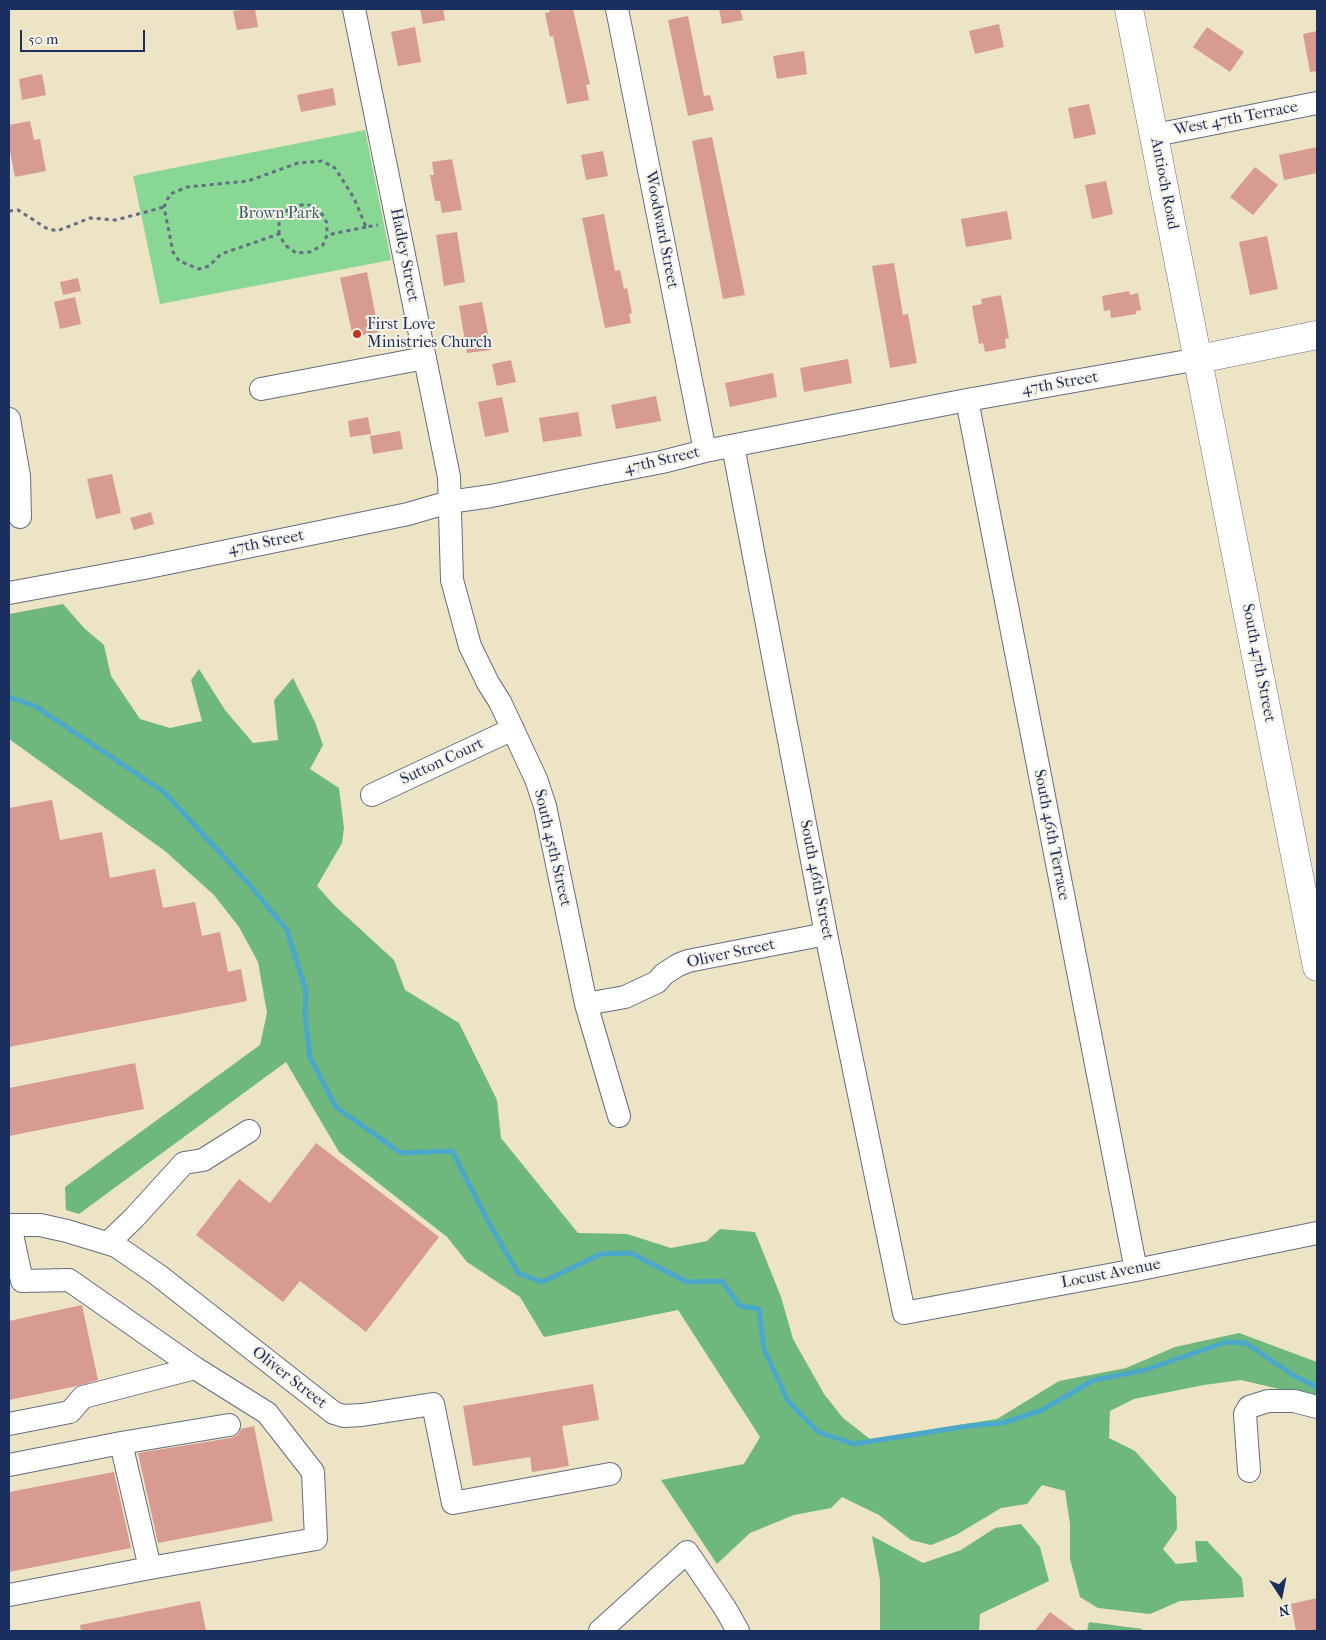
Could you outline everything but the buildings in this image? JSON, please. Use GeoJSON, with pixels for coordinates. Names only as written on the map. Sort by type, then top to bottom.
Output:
{"type":"FeatureCollection","features":[{"type":"Feature","properties":{"kind":"main road","name":"Antioch Road"},"geometry":{"type":"LineString","coordinates":[[1130,9],[1199,359]]}},
{"type":"Feature","properties":{"kind":"main road","name":"47th Street"},"geometry":{"type":"LineString","coordinates":[[1199,359],[1317,335]]}},
{"type":"Feature","properties":{"kind":"main road","name":"South 47th Street"},"geometry":{"type":"LineString","coordinates":[[1199,359],[1317,967]]}},
{"type":"Feature","properties":{"kind":"street","name":"Hadley Street"},"geometry":{"type":"LineString","coordinates":[[354,9],[449,477],[449,502]]}},
{"type":"Feature","properties":{"kind":"street","name":"Woodward Street"},"geometry":{"type":"LineString","coordinates":[[617,9],[705,451]]}},
{"type":"Feature","properties":{"kind":"street","name":"West 47th Terrace"},"geometry":{"type":"LineString","coordinates":[[1154,135],[1317,103]]}},
{"type":"Feature","properties":{"kind":"street"},"geometry":{"type":"LineString","coordinates":[[261,389],[425,358]]}},
{"type":"Feature","properties":{"kind":"street","name":"47th Street"},"geometry":{"type":"LineString","coordinates":[[9,593],[154,566],[388,518],[449,502],[595,476],[705,451],[967,400],[1199,359]]}},
{"type":"Feature","properties":{"kind":"street","name":"South 46th Terrace"},"geometry":{"type":"LineString","coordinates":[[967,400],[1136,1270]]}},
{"type":"Feature","properties":{"kind":"street"},"geometry":{"type":"LineString","coordinates":[[9,419],[20,476],[20,516]]}},
{"type":"Feature","properties":{"kind":"street","name":"South 46th Street"},"geometry":{"type":"LineString","coordinates":[[733,446],[826,934],[904,1314]]}},
{"type":"Feature","properties":{"kind":"street","name":"South 45th Street"},"geometry":{"type":"LineString","coordinates":[[449,502],[452,580],[470,646],[536,778],[545,806],[586,1004],[619,1116]]}},
{"type":"Feature","properties":{"kind":"street","name":"Sutton Court"},"geometry":{"type":"LineString","coordinates":[[372,795],[513,729]]}},
{"type":"Feature","properties":{"kind":"street","name":"Oliver Street"},"geometry":{"type":"LineString","coordinates":[[586,1004],[625,997],[657,982],[664,974],[688,961],[826,934]]}},
{"type":"Feature","properties":{"kind":"street"},"geometry":{"type":"LineString","coordinates":[[108,1243],[134,1218],[184,1163],[203,1160],[249,1131]]}},
{"type":"Feature","properties":{"kind":"street"},"geometry":{"type":"LineString","coordinates":[[9,1225],[16,1282],[68,1280],[195,1368],[266,1413],[313,1472],[316,1539],[9,1595]]}},
{"type":"Feature","properties":{"kind":"street","name":"Oliver Street"},"geometry":{"type":"LineString","coordinates":[[9,1225],[40,1225],[116,1246],[158,1274],[334,1413],[344,1416],[362,1415],[433,1404],[453,1503],[610,1474]]}},
{"type":"Feature","properties":{"kind":"street","name":"Locust Avenue"},"geometry":{"type":"LineString","coordinates":[[904,1314],[1136,1270],[1317,1232]]}},
{"type":"Feature","properties":{"kind":"street"},"geometry":{"type":"LineString","coordinates":[[9,1424],[70,1412],[83,1397],[195,1368]]}},
{"type":"Feature","properties":{"kind":"street"},"geometry":{"type":"LineString","coordinates":[[1249,1471],[1245,1414],[1249,1407],[1268,1401],[1294,1401],[1317,1407]]}},
{"type":"Feature","properties":{"kind":"street"},"geometry":{"type":"LineString","coordinates":[[9,1465],[121,1443],[229,1426]]}},
{"type":"Feature","properties":{"kind":"street"},"geometry":{"type":"LineString","coordinates":[[121,1443],[150,1568]]}},
{"type":"Feature","properties":{"kind":"street"},"geometry":{"type":"LineString","coordinates":[[600,1631],[687,1552],[725,1608],[738,1631]]}},
{"type":"Feature","properties":{"kind":"path"},"geometry":{"type":"LineString","coordinates":[[279,234],[221,254],[210,266],[199,269],[179,260],[173,252],[164,207],[170,194],[187,187],[248,181],[298,163],[322,162],[335,168],[354,198],[366,227]]}},
{"type":"Feature","properties":{"kind":"path"},"geometry":{"type":"LineString","coordinates":[[309,205],[320,211],[327,223],[327,235],[322,245],[310,252],[296,252],[285,245],[279,234],[279,222],[285,212],[297,206],[309,205]]}},
{"type":"Feature","properties":{"kind":"path"},"geometry":{"type":"LineString","coordinates":[[9,211],[18,210],[46,228],[57,231],[90,218],[116,220],[164,207]]}},
{"type":"Feature","properties":{"kind":"path"},"geometry":{"type":"LineString","coordinates":[[327,235],[386,223]]}},
{"type":"Feature","properties":{"kind":"green space","name":"Brown Park"},"geometry":{"type":"Polygon","coordinates":[[[365,130],[391,260],[160,304],[133,176],[365,130]]]}},
{"type":"Feature","properties":{"kind":"green space"},"geometry":{"type":"Polygon","coordinates":[[[63,604],[85,629],[104,645],[111,676],[140,719],[170,728],[202,721],[191,680],[199,669],[225,710],[253,743],[278,740],[274,700],[293,678],[315,722],[323,745],[310,769],[339,788],[344,828],[342,843],[317,886],[335,906],[394,960],[405,990],[459,1023],[497,1100],[501,1138],[578,1233],[627,1234],[671,1248],[707,1241],[720,1229],[755,1232],[781,1297],[793,1339],[824,1394],[843,1418],[870,1439],[997,1419],[1059,1381],[1126,1368],[1175,1347],[1239,1333],[1317,1362],[1317,1398],[1241,1380],[1204,1385],[1134,1399],[1110,1411],[1109,1438],[1135,1451],[1176,1497],[1177,1529],[1163,1549],[1176,1564],[1197,1562],[1195,1541],[1207,1541],[1242,1578],[1244,1597],[1180,1601],[1150,1614],[1098,1608],[1080,1597],[1070,1559],[1070,1524],[1065,1491],[1042,1485],[1027,1504],[1001,1508],[956,1535],[931,1545],[911,1540],[879,1515],[842,1497],[831,1508],[794,1515],[750,1533],[717,1564],[661,1480],[744,1464],[760,1437],[678,1310],[544,1337],[520,1297],[467,1262],[447,1237],[339,1152],[286,1062],[79,1214],[66,1210],[65,1187],[260,1045],[267,1013],[258,962],[239,927],[214,895],[165,851],[9,739],[9,614],[63,604]]]}},
{"type":"Feature","properties":{"kind":"green space"},"geometry":{"type":"Polygon","coordinates":[[[1021,1524],[1040,1547],[1049,1581],[980,1614],[979,1631],[880,1631],[880,1580],[872,1536],[923,1563],[961,1550],[995,1528],[1021,1524]]]}},
{"type":"Feature","properties":{"kind":"green space"},"geometry":{"type":"Polygon","coordinates":[[[1089,1622],[1143,1629],[1139,1631],[1087,1631],[1089,1622]]]}},
{"type":"Feature","properties":{"kind":"waterway"},"geometry":{"type":"LineString","coordinates":[[9,697],[35,706],[164,792],[249,884],[287,930],[306,991],[305,1015],[310,1057],[336,1107],[401,1153],[452,1151],[489,1223],[518,1273],[542,1282],[601,1254],[631,1253],[687,1282],[722,1281],[740,1306],[759,1309],[764,1349],[788,1401],[818,1432],[854,1444],[968,1426],[1002,1423],[1040,1411],[1094,1380],[1145,1370],[1226,1342],[1246,1343],[1293,1375],[1317,1387]]}},
{"type":"Feature","properties":{"kind":"place","name":"First Love Ministries Church"},"geometry":{"type":"Point","coordinates":[357,334]}}]}
